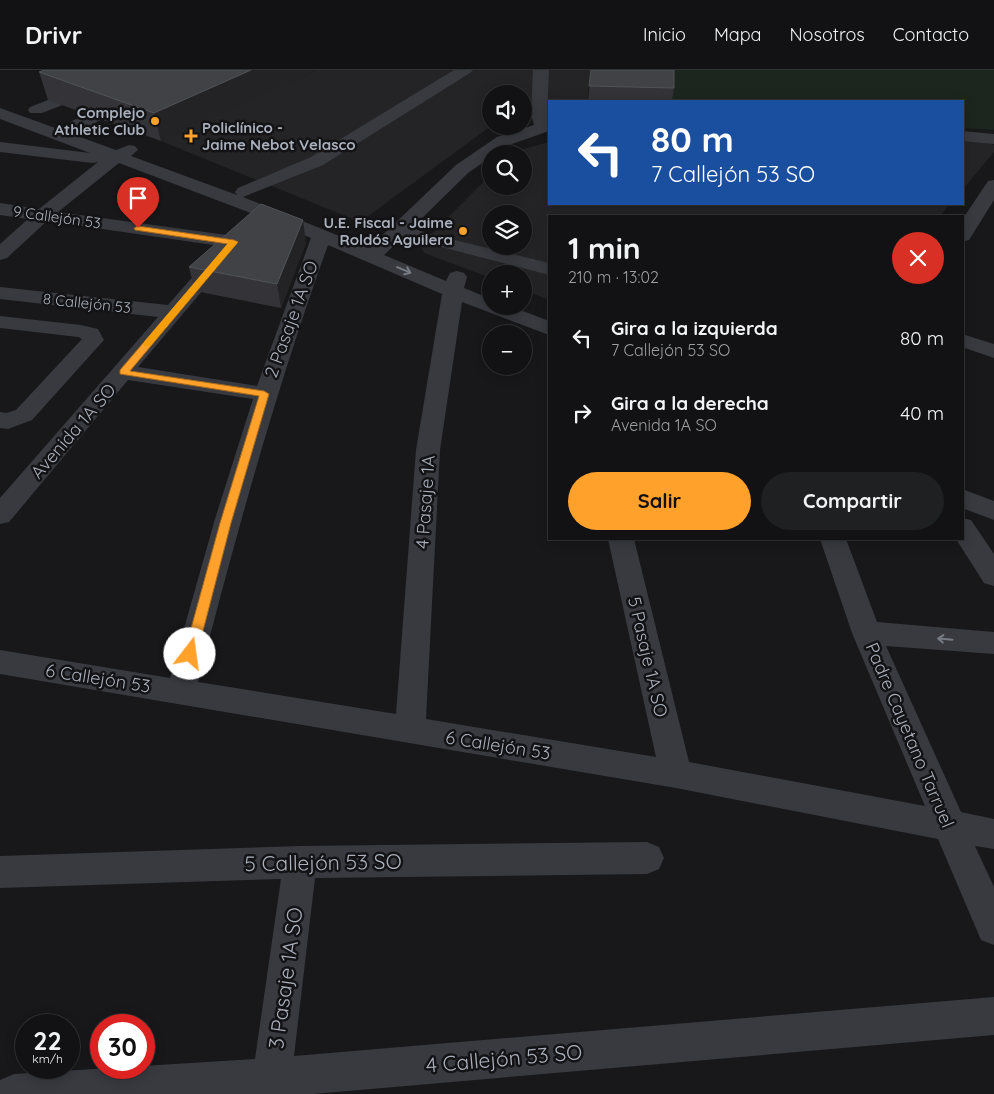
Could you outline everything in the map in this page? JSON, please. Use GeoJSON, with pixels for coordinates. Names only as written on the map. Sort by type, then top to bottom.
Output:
{"type":"FeatureCollection","features":[{"type":"Feature","properties":{"kind":"street"},"geometry":{"type":"LineString","coordinates":[[244,192],[317,161],[465,70]]}},
{"type":"Feature","properties":{"kind":"street"},"geometry":{"type":"LineString","coordinates":[[376,251],[462,169],[503,141],[546,126],[539,114],[542,70]]}},
{"type":"Feature","properties":{"kind":"street"},"geometry":{"type":"LineString","coordinates":[[36,110],[104,87],[124,91],[129,96],[128,99],[76,126]]}},
{"type":"Feature","properties":{"kind":"street"},"geometry":{"type":"LineString","coordinates":[[2,102],[36,110],[76,126],[120,155]]}},
{"type":"Feature","properties":{"kind":"street"},"geometry":{"type":"LineString","coordinates":[[2,102],[120,155],[244,192],[455,284],[548,329]]}},
{"type":"Feature","properties":{"kind":"street"},"geometry":{"type":"LineString","coordinates":[[964,136],[994,139]]}},
{"type":"Feature","properties":{"kind":"street"},"geometry":{"type":"LineString","coordinates":[[0,147],[120,155]]}},
{"type":"Feature","properties":{"kind":"street"},"geometry":{"type":"LineString","coordinates":[[0,254],[43,215],[120,155]]}},
{"type":"Feature","properties":{"kind":"street"},"geometry":{"type":"LineString","coordinates":[[162,166],[322,236],[376,251]]}},
{"type":"Feature","properties":{"kind":"street"},"geometry":{"type":"LineString","coordinates":[[964,233],[994,185]]}},
{"type":"Feature","properties":{"kind":"street","name":"9 Callejón 53"},"geometry":{"type":"LineString","coordinates":[[0,209],[234,242]]}},
{"type":"Feature","properties":{"kind":"street","name":"Avenida 1A SO"},"geometry":{"type":"LineString","coordinates":[[0,515],[173,312],[263,211]]}},
{"type":"Feature","properties":{"kind":"street"},"geometry":{"type":"LineString","coordinates":[[398,229],[423,238],[548,270]]}},
{"type":"Feature","properties":{"kind":"street","name":"2 Pasaje 1A SO"},"geometry":{"type":"LineString","coordinates":[[181,692],[225,523],[264,394],[322,236]]}},
{"type":"Feature","properties":{"kind":"street"},"geometry":{"type":"LineString","coordinates":[[455,284],[482,288]]}},
{"type":"Feature","properties":{"kind":"street","name":"4 Pasaje 1A"},"geometry":{"type":"LineString","coordinates":[[410,730],[428,450],[455,284]]}},
{"type":"Feature","properties":{"kind":"street","name":"8 Callejón 53"},"geometry":{"type":"LineString","coordinates":[[0,293],[173,312]]}},
{"type":"Feature","properties":{"kind":"street"},"geometry":{"type":"LineString","coordinates":[[532,307],[548,314]]}},
{"type":"Feature","properties":{"kind":"street"},"geometry":{"type":"LineString","coordinates":[[0,322],[81,330],[90,334],[93,340],[24,415],[8,421],[0,420]]}},
{"type":"Feature","properties":{"kind":"street"},"geometry":{"type":"LineString","coordinates":[[964,341],[994,351]]}},
{"type":"Feature","properties":{"kind":"street"},"geometry":{"type":"LineString","coordinates":[[123,372],[264,394]]}},
{"type":"Feature","properties":{"kind":"street"},"geometry":{"type":"LineString","coordinates":[[964,483],[994,494]]}},
{"type":"Feature","properties":{"kind":"street"},"geometry":{"type":"LineString","coordinates":[[964,499],[994,511]]}},
{"type":"Feature","properties":{"kind":"street"},"geometry":{"type":"LineString","coordinates":[[964,530],[994,576]]}},
{"type":"Feature","properties":{"kind":"street","name":"5 Pasaje 1A SO"},"geometry":{"type":"LineString","coordinates":[[621,540],[676,774]]}},
{"type":"Feature","properties":{"kind":"street","name":"Padre Cayetano Tarruel"},"geometry":{"type":"LineString","coordinates":[[833,540],[866,633],[994,928]]}},
{"type":"Feature","properties":{"kind":"street"},"geometry":{"type":"LineString","coordinates":[[866,633],[994,643]]}},
{"type":"Feature","properties":{"kind":"street","name":"6 Callejón 53"},"geometry":{"type":"LineString","coordinates":[[0,662],[676,774],[994,834]]}},
{"type":"Feature","properties":{"kind":"street","name":"5 Callejón 53 SO"},"geometry":{"type":"LineString","coordinates":[[0,872],[300,862],[647,858]]}},
{"type":"Feature","properties":{"kind":"street","name":"3 Pasaje 1A SO"},"geometry":{"type":"LineString","coordinates":[[270,1086],[300,862]]}},
{"type":"Feature","properties":{"kind":"street","name":"4 Callejón 53 SO"},"geometry":{"type":"LineString","coordinates":[[14,1094],[270,1086],[994,1016]]}},
{"type":"Feature","properties":{"kind":"shaded area"},"geometry":{"type":"Polygon","coordinates":[[[316,70],[591,70],[587,100],[548,100],[548,113],[532,116],[532,85],[482,85],[482,133],[360,222],[161,141],[316,70]]]}},
{"type":"Feature","properties":{"kind":"shaded area"},"geometry":{"type":"Polygon","coordinates":[[[591,70],[994,70],[994,130],[964,128],[964,100],[673,100],[673,85],[589,79],[591,70]]]}},
{"type":"Feature","properties":{"kind":"shaded area"},"geometry":{"type":"Polygon","coordinates":[[[964,140],[987,142],[994,145],[994,152],[964,188],[964,140]]]}},
{"type":"Feature","properties":{"kind":"shaded area","name":"U.E. Fiscal - Jaime Roldós Aguilera"},"geometry":{"type":"Polygon","coordinates":[[[548,142],[548,205],[949,205],[941,215],[548,215],[548,300],[532,293],[532,265],[482,265],[482,275],[424,253],[420,246],[482,183],[482,195],[532,195],[532,147],[548,142]]]}},
{"type":"Feature","properties":{"kind":"building"},"geometry":{"type":"Polygon","coordinates":[[[44,70],[251,70],[154,113],[39,72],[44,70]]]}},
{"type":"Feature","properties":{"kind":"building"},"geometry":{"type":"Polygon","coordinates":[[[591,70],[674,70],[674,88],[589,86],[591,70]]]}},
{"type":"Feature","properties":{"kind":"building"},"geometry":{"type":"Polygon","coordinates":[[[261,204],[303,220],[277,284],[189,267],[261,204]]]}},
{"type":"Feature","properties":{"kind":"slow traffic"},"geometry":{"type":"LineString","coordinates":[[147,344],[234,242],[231,242]]}},
{"type":"Feature","properties":{"kind":"place","name":"Complejo Athletic Club"},"geometry":{"type":"Point","coordinates":[155,121]}},
{"type":"Feature","properties":{"kind":"place","name":"Policlínico - Jaime Nebot Velasco"},"geometry":{"type":"Point","coordinates":[191,136]}},
{"type":"Feature","properties":{"kind":"place","name":"U.E. Fiscal - Jaime Roldós Aguilera"},"geometry":{"type":"Point","coordinates":[463,231]}},
{"type":"Feature","properties":{"kind":"route"},"geometry":{"type":"LineString","coordinates":[[138,228],[234,242],[123,372],[264,394],[225,523],[190,654]]}}]}
